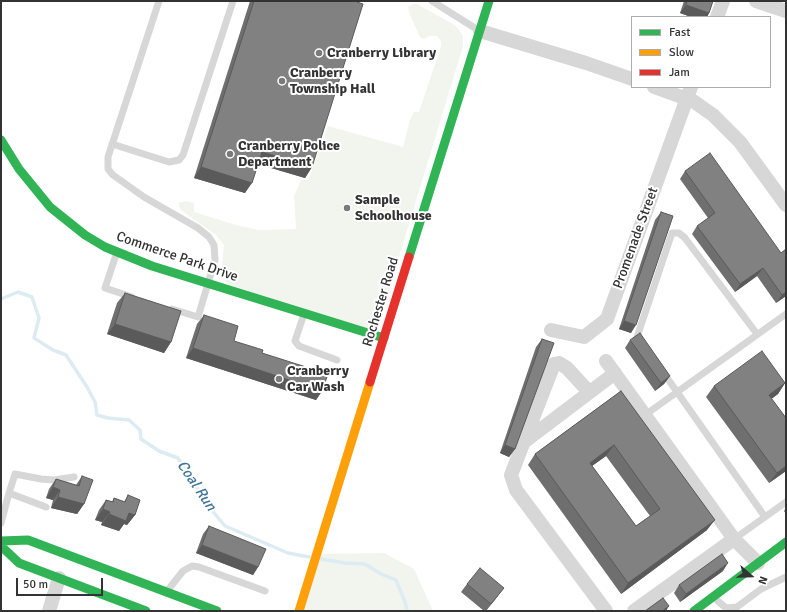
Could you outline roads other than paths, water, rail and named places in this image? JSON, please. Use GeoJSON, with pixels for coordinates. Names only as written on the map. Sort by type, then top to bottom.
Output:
{"type":"FeatureCollection","features":[{"type":"Feature","properties":{"kind":"street","name":"Rochester Road"},"geometry":{"type":"LineString","coordinates":[[299,611],[489,1]]}},
{"type":"Feature","properties":{"kind":"street"},"geometry":{"type":"LineString","coordinates":[[717,16],[723,1]]}},
{"type":"Feature","properties":{"kind":"street"},"geometry":{"type":"LineString","coordinates":[[756,1],[786,11]]}},
{"type":"Feature","properties":{"kind":"street"},"geometry":{"type":"LineString","coordinates":[[480,31],[586,63],[631,79]]}},
{"type":"Feature","properties":{"kind":"street"},"geometry":{"type":"LineString","coordinates":[[660,88],[689,93],[693,101],[713,115],[740,142],[786,205]]}},
{"type":"Feature","properties":{"kind":"street","name":"Promenade Street"},"geometry":{"type":"LineString","coordinates":[[551,330],[584,336],[607,318],[689,93]]}},
{"type":"Feature","properties":{"kind":"street","name":"Commerce Park Drive"},"geometry":{"type":"LineString","coordinates":[[1,140],[19,170],[50,207],[85,234],[117,252],[152,266],[384,338]]}},
{"type":"Feature","properties":{"kind":"street"},"geometry":{"type":"LineString","coordinates":[[606,361],[734,539],[758,563]]}},
{"type":"Feature","properties":{"kind":"street"},"geometry":{"type":"LineString","coordinates":[[589,392],[567,368],[559,363],[554,364],[511,475],[513,484],[606,611]]}},
{"type":"Feature","properties":{"kind":"street"},"geometry":{"type":"LineString","coordinates":[[524,442],[615,374]]}},
{"type":"Feature","properties":{"kind":"street"},"geometry":{"type":"LineString","coordinates":[[634,611],[734,539]]}},
{"type":"Feature","properties":{"kind":"street"},"geometry":{"type":"LineString","coordinates":[[1,541],[28,540],[217,611]]}},
{"type":"Feature","properties":{"kind":"street"},"geometry":{"type":"LineString","coordinates":[[694,611],[786,542]]}},
{"type":"Feature","properties":{"kind":"street"},"geometry":{"type":"LineString","coordinates":[[1,546],[20,563],[146,611]]}},
{"type":"Feature","properties":{"kind":"street"},"geometry":{"type":"LineString","coordinates":[[49,611],[59,578]]}},
{"type":"Feature","properties":{"kind":"lane"},"geometry":{"type":"LineString","coordinates":[[159,1],[112,144],[108,169],[113,175],[144,197],[198,228],[209,237],[216,252],[198,317],[162,306]]}},
{"type":"Feature","properties":{"kind":"lane"},"geometry":{"type":"LineString","coordinates":[[112,144],[168,162],[179,160],[183,155],[233,1]]}},
{"type":"Feature","properties":{"kind":"lane"},"geometry":{"type":"LineString","coordinates":[[432,1],[480,31]]}},
{"type":"Feature","properties":{"kind":"lane"},"geometry":{"type":"LineString","coordinates":[[646,349],[637,337],[672,232],[679,233],[685,238],[757,334]]}},
{"type":"Feature","properties":{"kind":"lane"},"geometry":{"type":"LineString","coordinates":[[117,252],[105,288],[141,300]]}},
{"type":"Feature","properties":{"kind":"lane"},"geometry":{"type":"LineString","coordinates":[[304,313],[295,341],[299,346],[337,360]]}},
{"type":"Feature","properties":{"kind":"lane"},"geometry":{"type":"LineString","coordinates":[[645,415],[786,314]]}},
{"type":"Feature","properties":{"kind":"lane"},"geometry":{"type":"LineString","coordinates":[[659,367],[765,517]]}},
{"type":"Feature","properties":{"kind":"lane"},"geometry":{"type":"LineString","coordinates":[[1,523],[15,474],[54,480],[74,477]]}},
{"type":"Feature","properties":{"kind":"lane"},"geometry":{"type":"LineString","coordinates":[[9,493],[46,507]]}},
{"type":"Feature","properties":{"kind":"lane"},"geometry":{"type":"LineString","coordinates":[[734,539],[786,502]]}},
{"type":"Feature","properties":{"kind":"lane"},"geometry":{"type":"LineString","coordinates":[[166,592],[184,571],[192,566],[199,567],[265,591]]}},
{"type":"Feature","properties":{"kind":"lane"},"geometry":{"type":"LineString","coordinates":[[712,597],[726,608],[737,607],[761,589],[786,577]]}},
{"type":"Feature","properties":{"kind":"waterway","name":"Coal Run"},"geometry":{"type":"LineString","coordinates":[[1,299],[18,292],[32,297],[39,318],[34,338],[53,350],[66,355],[95,402],[97,415],[108,418],[129,420],[140,430],[141,439],[159,451],[178,458],[210,508],[225,526],[288,553],[309,557]]}},
{"type":"Feature","properties":{"kind":"waterway","name":"Coal Run"},"geometry":{"type":"LineString","coordinates":[[321,559],[345,563],[365,564],[381,574],[396,580],[407,611]]}},
{"type":"Feature","properties":{"kind":"place","name":"Cranberry Library"},"geometry":{"type":"Point","coordinates":[319,53]}},
{"type":"Feature","properties":{"kind":"place","name":"Cranberry Township Hall"},"geometry":{"type":"Point","coordinates":[282,81]}},
{"type":"Feature","properties":{"kind":"place","name":"Cranberry Police Department"},"geometry":{"type":"Point","coordinates":[230,154]}},
{"type":"Feature","properties":{"kind":"place","name":"Sample Schoolhouse"},"geometry":{"type":"Point","coordinates":[347,208]}},
{"type":"Feature","properties":{"kind":"place","name":"Cranberry Car Wash"},"geometry":{"type":"Point","coordinates":[279,379]}}]}
